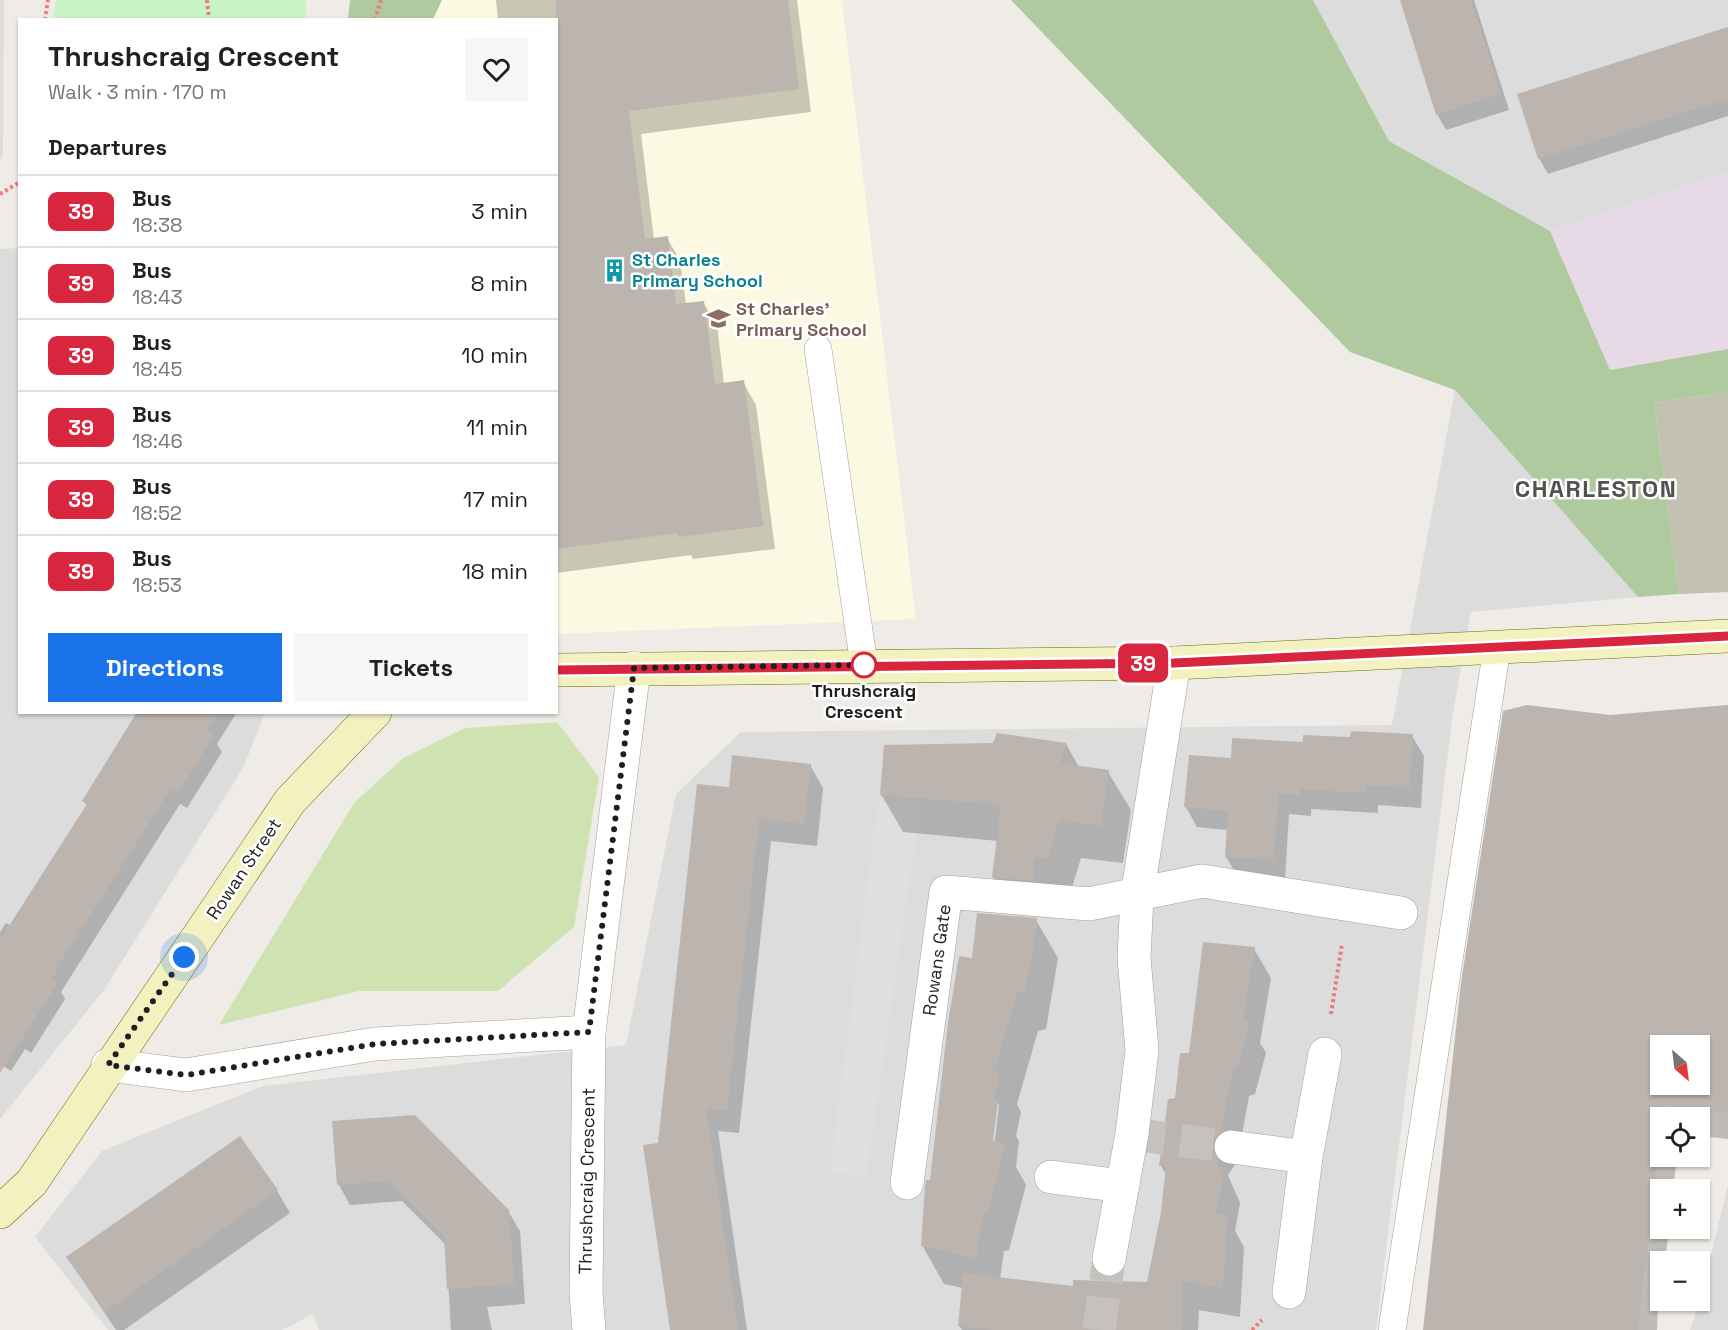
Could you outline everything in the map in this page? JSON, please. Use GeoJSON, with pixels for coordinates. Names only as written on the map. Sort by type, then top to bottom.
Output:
{"type":"FeatureCollection","features":[{"type":"Feature","properties":{"kind":"street"},"geometry":{"type":"LineString","coordinates":[[558,670],[1174,663],[1728,636]]}},
{"type":"Feature","properties":{"kind":"street"},"geometry":{"type":"LineString","coordinates":[[1109,1259],[1123,1186],[1143,1050],[1134,958],[1137,896],[1174,663]]}},
{"type":"Feature","properties":{"kind":"street","name":"Thrushcraig Crescent"},"geometry":{"type":"LineString","coordinates":[[589,1330],[586,1293],[589,1032],[634,668]]}},
{"type":"Feature","properties":{"kind":"street","name":"Rowan Street"},"geometry":{"type":"LineString","coordinates":[[0,1212],[32,1182],[108,1065],[290,801],[373,714]]}},
{"type":"Feature","properties":{"kind":"street","name":"Rowans Gate"},"geometry":{"type":"LineString","coordinates":[[907,1183],[946,892],[1089,904],[1202,881],[1401,912]]}},
{"type":"Feature","properties":{"kind":"street"},"geometry":{"type":"LineString","coordinates":[[108,1065],[186,1075],[375,1044],[589,1032]]}},
{"type":"Feature","properties":{"kind":"street"},"geometry":{"type":"LineString","coordinates":[[1289,1292],[1306,1157],[1325,1054]]}},
{"type":"Feature","properties":{"kind":"street"},"geometry":{"type":"LineString","coordinates":[[1231,1147],[1306,1157]]}},
{"type":"Feature","properties":{"kind":"street"},"geometry":{"type":"LineString","coordinates":[[1051,1177],[1123,1186]]}},
{"type":"Feature","properties":{"kind":"lane"},"geometry":{"type":"LineString","coordinates":[[818,349],[864,665]]}},
{"type":"Feature","properties":{"kind":"lane"},"geometry":{"type":"LineString","coordinates":[[1392,1330],[1497,648]]}},
{"type":"Feature","properties":{"kind":"path"},"geometry":{"type":"LineString","coordinates":[[45,18],[48,0]]}},
{"type":"Feature","properties":{"kind":"path"},"geometry":{"type":"LineString","coordinates":[[207,0],[209,18]]}},
{"type":"Feature","properties":{"kind":"path"},"geometry":{"type":"LineString","coordinates":[[376,18],[381,0]]}},
{"type":"Feature","properties":{"kind":"path"},"geometry":{"type":"LineString","coordinates":[[0,194],[18,183]]}},
{"type":"Feature","properties":{"kind":"path"},"geometry":{"type":"LineString","coordinates":[[1325,1054],[1349,905]]}},
{"type":"Feature","properties":{"kind":"shaded area"},"geometry":{"type":"Polygon","coordinates":[[[0,0],[4,0],[3,153],[0,161],[0,0]]]}},
{"type":"Feature","properties":{"kind":"shaded area","name":"St Charles' Primary School"},"geometry":{"type":"Polygon","coordinates":[[[442,0],[842,0],[916,619],[558,634],[558,18],[434,18],[442,0]]]}},
{"type":"Feature","properties":{"kind":"shaded area"},"geometry":{"type":"Polygon","coordinates":[[[1313,0],[1728,0],[1728,172],[1550,231],[1389,141],[1313,0]]]}},
{"type":"Feature","properties":{"kind":"shaded area"},"geometry":{"type":"Polygon","coordinates":[[[1728,172],[1728,349],[1610,370],[1550,231],[1728,172]]]}},
{"type":"Feature","properties":{"kind":"shaded area"},"geometry":{"type":"Polygon","coordinates":[[[18,248],[18,714],[265,714],[243,768],[104,990],[0,1119],[0,249],[18,248]]]}},
{"type":"Feature","properties":{"kind":"shaded area"},"geometry":{"type":"Polygon","coordinates":[[[1455,390],[1638,597],[1471,612],[1453,713],[1376,1330],[319,1330],[313,1314],[282,1330],[108,1330],[35,1237],[102,1151],[263,1086],[626,1045],[676,794],[741,732],[1392,725],[1455,390]]]}},
{"type":"Feature","properties":{"kind":"shaded area"},"geometry":{"type":"Polygon","coordinates":[[[1728,392],[1728,592],[1679,594],[1654,403],[1728,392]]]}},
{"type":"Feature","properties":{"kind":"shaded area"},"geometry":{"type":"Polygon","coordinates":[[[878,802],[921,804],[866,1177],[830,1172],[878,802]]]}},
{"type":"Feature","properties":{"kind":"shaded area"},"geometry":{"type":"Polygon","coordinates":[[[1728,1185],[1728,1330],[1690,1330],[1696,1311],[1710,1311],[1710,1259],[1728,1185]]]}},
{"type":"Feature","properties":{"kind":"green space"},"geometry":{"type":"Polygon","coordinates":[[[56,0],[306,0],[306,18],[54,18],[56,0]]]}},
{"type":"Feature","properties":{"kind":"green space"},"geometry":{"type":"Polygon","coordinates":[[[350,0],[442,0],[433,18],[348,18],[350,0]]]}},
{"type":"Feature","properties":{"kind":"green space"},"geometry":{"type":"Polygon","coordinates":[[[1011,0],[1313,0],[1389,141],[1550,231],[1610,370],[1728,349],[1728,392],[1654,403],[1679,594],[1638,597],[1455,390],[1350,352],[1011,0]]]}},
{"type":"Feature","properties":{"kind":"green space"},"geometry":{"type":"Polygon","coordinates":[[[557,722],[599,777],[574,927],[498,991],[359,991],[219,1025],[354,803],[403,758],[465,728],[557,722]]]}},
{"type":"Feature","properties":{"kind":"building","name":"St Charles Primary School"},"geometry":{"type":"Polygon","coordinates":[[[556,0],[788,0],[799,89],[629,111],[645,239],[668,236],[676,304],[704,301],[715,384],[744,380],[763,526],[679,537],[678,533],[558,549],[558,18],[556,18],[556,0]]]}},
{"type":"Feature","properties":{"kind":"building"},"geometry":{"type":"Polygon","coordinates":[[[1400,0],[1471,0],[1501,94],[1436,115],[1400,0]]]}},
{"type":"Feature","properties":{"kind":"building"},"geometry":{"type":"Polygon","coordinates":[[[1728,27],[1728,99],[1538,159],[1517,94],[1728,27]]]}},
{"type":"Feature","properties":{"kind":"building"},"geometry":{"type":"Polygon","coordinates":[[[1527,705],[1610,715],[1728,705],[1728,1112],[1710,1110],[1710,1107],[1663,1105],[1663,1107],[1650,1107],[1650,1167],[1656,1167],[1655,1179],[1650,1179],[1650,1222],[1638,1330],[1423,1330],[1461,983],[1503,711],[1527,705]]]}},
{"type":"Feature","properties":{"kind":"building"},"geometry":{"type":"Polygon","coordinates":[[[136,714],[218,714],[207,731],[214,736],[177,794],[171,789],[63,958],[52,979],[58,983],[0,1073],[0,940],[87,804],[82,801],[136,714]]]}},
{"type":"Feature","properties":{"kind":"building"},"geometry":{"type":"Polygon","coordinates":[[[1351,731],[1413,734],[1410,788],[1367,785],[1366,793],[1300,789],[1300,795],[1278,794],[1274,860],[1225,857],[1228,811],[1184,807],[1189,755],[1231,758],[1232,738],[1303,742],[1303,735],[1350,737],[1351,731]]]}},
{"type":"Feature","properties":{"kind":"building"},"geometry":{"type":"Polygon","coordinates":[[[997,733],[1067,743],[1061,763],[1109,770],[1101,826],[1059,820],[1048,859],[1034,858],[1035,881],[992,877],[1001,805],[880,795],[884,745],[993,743],[997,733]]]}},
{"type":"Feature","properties":{"kind":"building"},"geometry":{"type":"Polygon","coordinates":[[[732,755],[811,764],[804,824],[759,819],[727,1111],[706,1108],[738,1330],[670,1330],[643,1145],[658,1143],[697,784],[729,787],[732,755]]]}},
{"type":"Feature","properties":{"kind":"building"},"geometry":{"type":"Polygon","coordinates":[[[977,913],[1037,918],[1037,926],[1025,991],[1017,993],[994,1071],[1000,1072],[994,1100],[998,1101],[993,1141],[1005,1145],[988,1212],[983,1213],[976,1258],[921,1246],[925,1186],[926,1180],[930,1180],[948,1022],[959,956],[972,958],[977,913]]]}},
{"type":"Feature","properties":{"kind":"building"},"geometry":{"type":"Polygon","coordinates":[[[1203,942],[1255,947],[1243,1021],[1250,1022],[1239,1065],[1233,1067],[1221,1132],[1212,1145],[1218,1160],[1218,1167],[1224,1172],[1216,1214],[1228,1216],[1223,1288],[1183,1281],[1181,1330],[994,1330],[958,1326],[963,1273],[1073,1286],[1073,1280],[1147,1282],[1161,1212],[1166,1166],[1159,1166],[1168,1099],[1175,1098],[1180,1053],[1189,1053],[1203,942]]]}},
{"type":"Feature","properties":{"kind":"building"},"geometry":{"type":"Polygon","coordinates":[[[415,1115],[509,1210],[514,1284],[447,1289],[444,1236],[389,1181],[337,1185],[332,1121],[415,1115]]]}},
{"type":"Feature","properties":{"kind":"building"},"geometry":{"type":"Polygon","coordinates":[[[240,1136],[278,1190],[105,1312],[66,1257],[240,1136]]]}},
{"type":"Feature","properties":{"kind":"tunnel"},"geometry":{"type":"LineString","coordinates":[[1132,1134],[1231,1147]]}},
{"type":"Feature","properties":{"kind":"tunnel"},"geometry":{"type":"LineString","coordinates":[[1099,1330],[1109,1259]]}},
{"type":"Feature","properties":{"kind":"bus line","name":"39"},"geometry":{"type":"LineString","coordinates":[[558,670],[657,667],[1174,663],[1728,636]]}},
{"type":"Feature","properties":{"kind":"place","name":"St Charles Primary School"},"geometry":{"type":"Point","coordinates":[614,270]}},
{"type":"Feature","properties":{"kind":"place","name":"St Charles' Primary School"},"geometry":{"type":"Point","coordinates":[718,319]}},
{"type":"Feature","properties":{"kind":"place","name":"Thrushcraig Crescent"},"geometry":{"type":"Point","coordinates":[864,665]}},
{"type":"Feature","properties":{"kind":"district","name":"CHARLESTON"},"geometry":{"type":"Point","coordinates":[1596,489]}},
{"type":"Feature","properties":{"kind":"route"},"geometry":{"type":"LineString","coordinates":[[184,957],[108,1065],[186,1075],[375,1044],[589,1032],[634,668],[864,665]]}}]}
